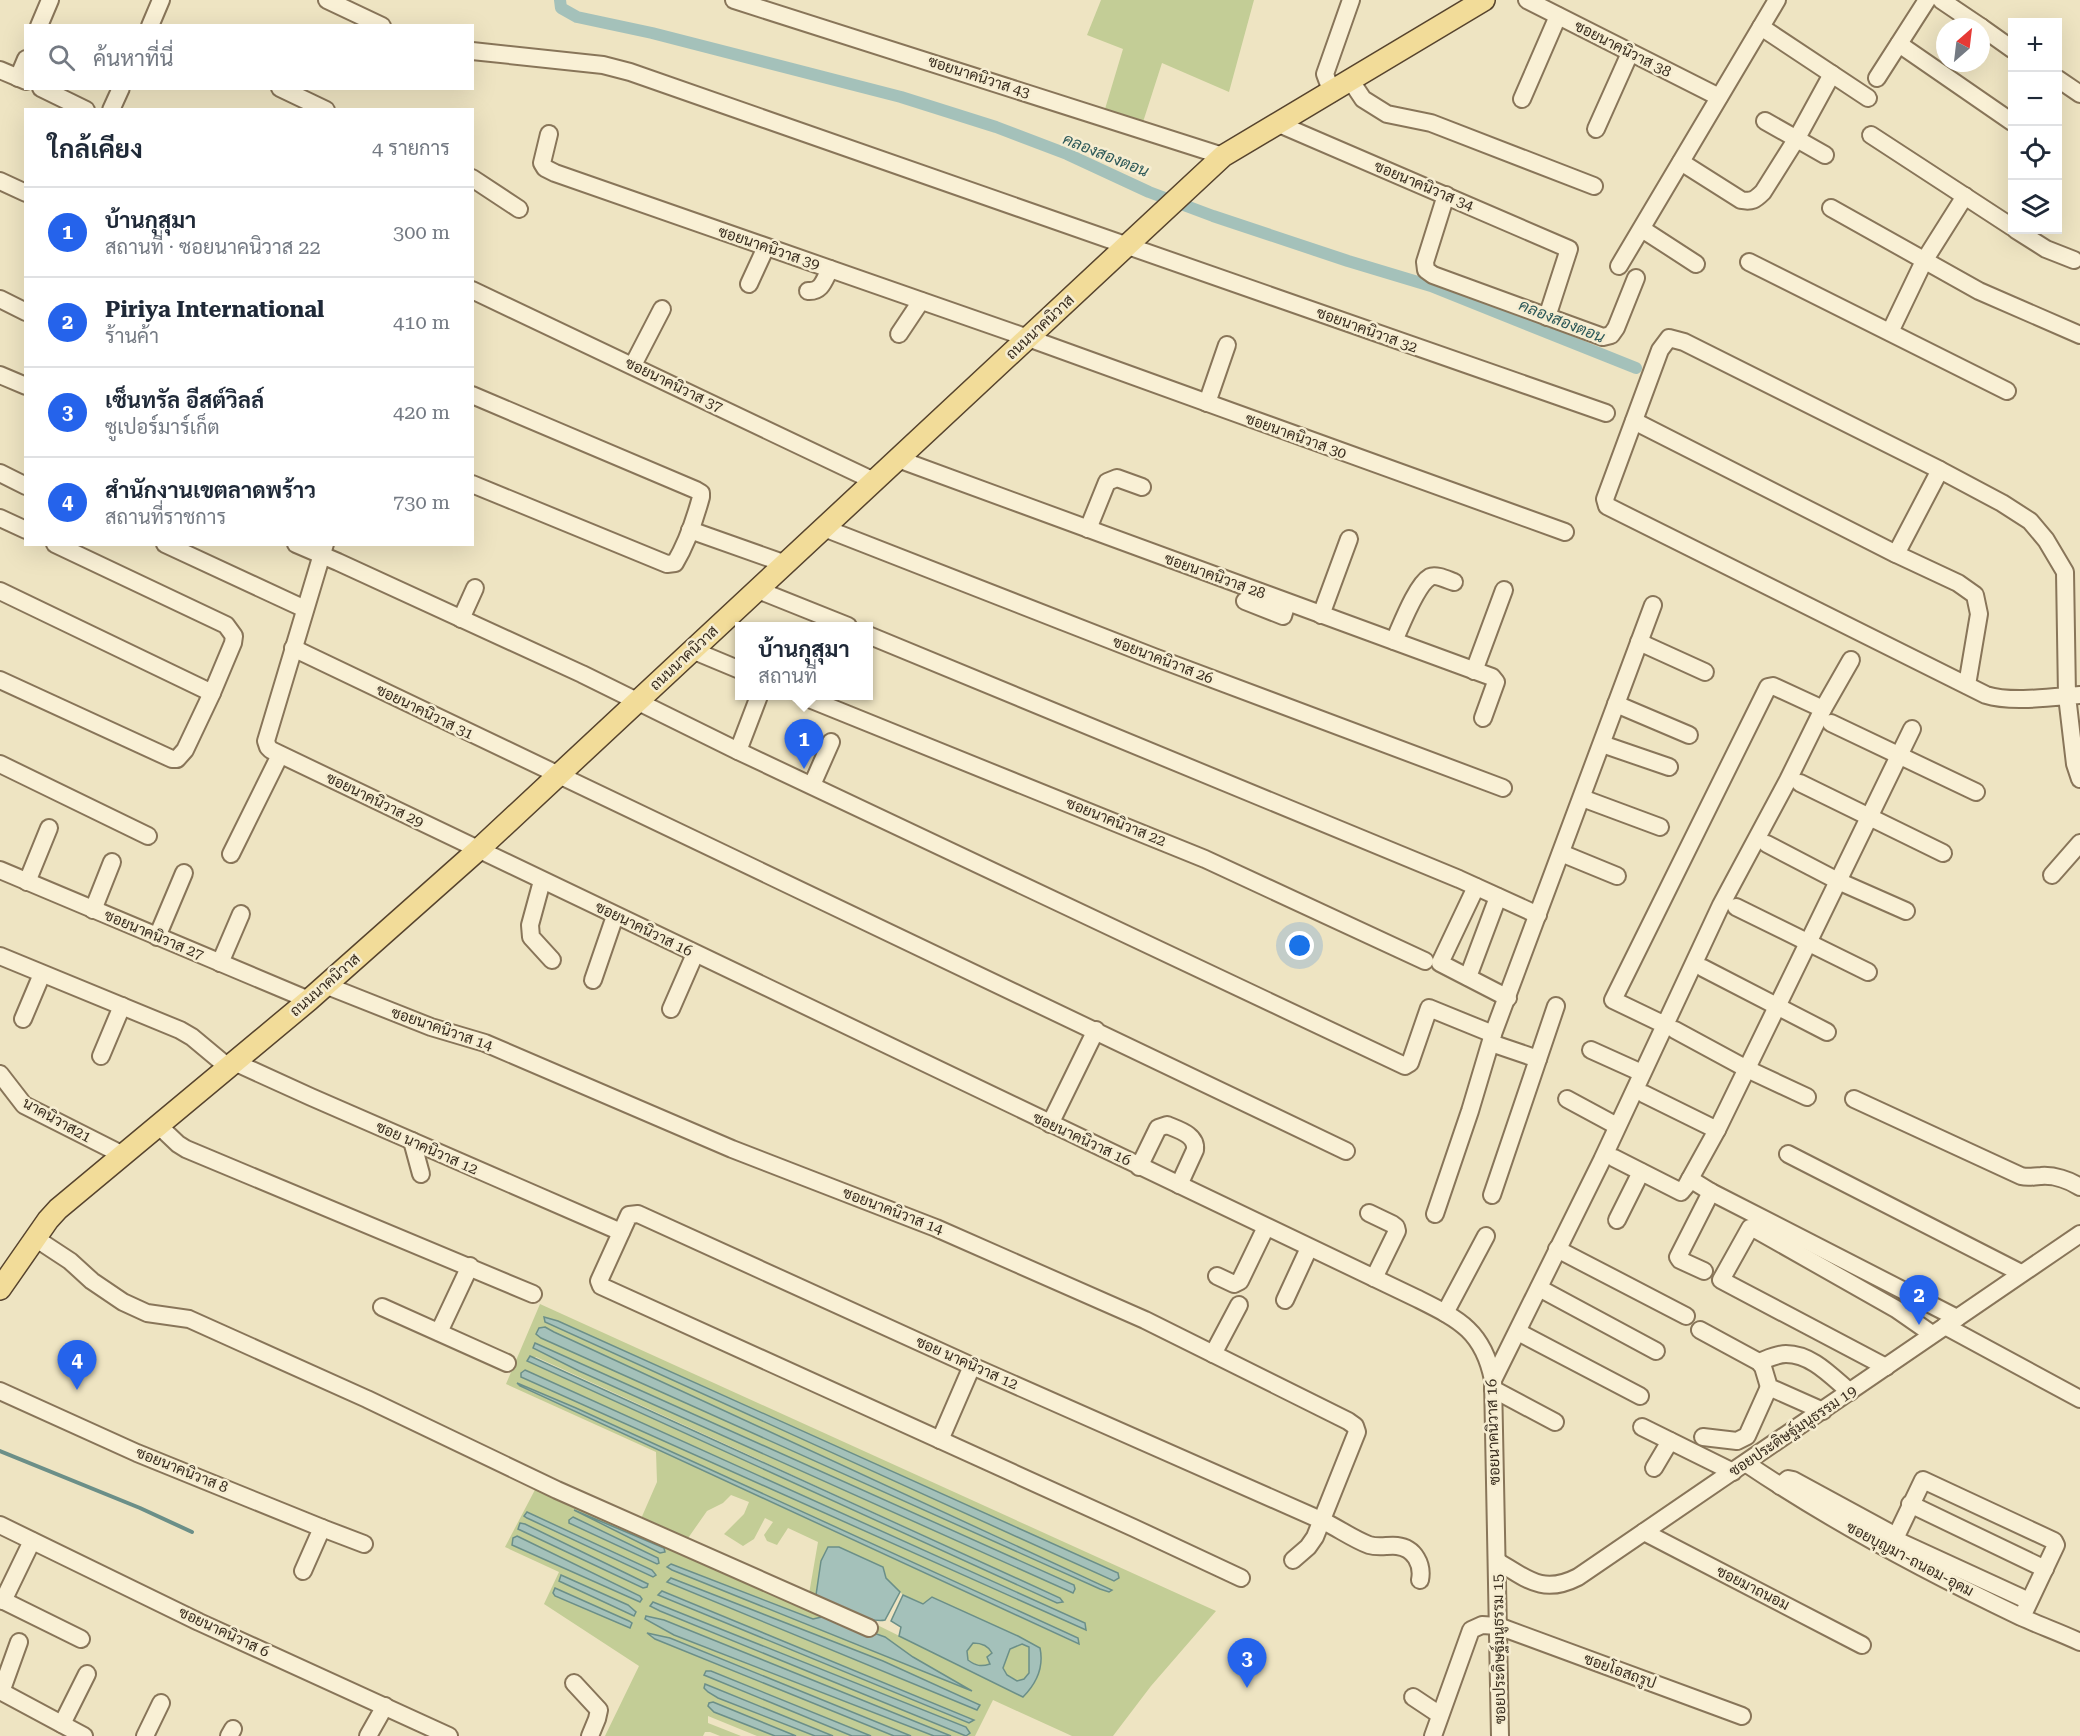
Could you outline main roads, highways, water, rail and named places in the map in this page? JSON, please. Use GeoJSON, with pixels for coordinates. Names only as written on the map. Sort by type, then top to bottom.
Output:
{"type":"FeatureCollection","features":[{"type":"Feature","properties":{"kind":"main road","name":"ถนนนาคนิวาส"},"geometry":{"type":"LineString","coordinates":[[0,1288],[7,1266],[35,1238],[58,1209],[309,1000],[478,850],[1223,156],[1332,93],[1484,0]]}},
{"type":"Feature","properties":{"kind":"water"},"geometry":{"type":"Polygon","coordinates":[[[544,1317],[558,1321],[1118,1573],[1119,1578],[1114,1581],[545,1322],[544,1317]]]}},
{"type":"Feature","properties":{"kind":"water"},"geometry":{"type":"Polygon","coordinates":[[[545,1327],[1112,1590],[1109,1592],[1100,1589],[541,1338],[536,1334],[539,1328],[545,1327]]]}},
{"type":"Feature","properties":{"kind":"water"},"geometry":{"type":"Polygon","coordinates":[[[535,1343],[1074,1585],[1075,1589],[1073,1593],[579,1371],[533,1348],[535,1343]]]}},
{"type":"Feature","properties":{"kind":"water"},"geometry":{"type":"Polygon","coordinates":[[[530,1356],[1060,1598],[1063,1602],[1057,1603],[527,1361],[530,1356]]]}},
{"type":"Feature","properties":{"kind":"water"},"geometry":{"type":"Polygon","coordinates":[[[525,1370],[1085,1623],[1086,1630],[521,1377],[521,1373],[525,1370]]]}},
{"type":"Feature","properties":{"kind":"water"},"geometry":{"type":"Polygon","coordinates":[[[517,1383],[1078,1638],[1079,1644],[520,1386],[517,1383]]]}},
{"type":"Feature","properties":{"kind":"water"},"geometry":{"type":"Polygon","coordinates":[[[574,1510],[664,1548],[665,1552],[660,1553],[574,1510]]]}},
{"type":"Feature","properties":{"kind":"water"},"geometry":{"type":"Polygon","coordinates":[[[527,1512],[652,1570],[656,1575],[653,1577],[527,1518],[524,1516],[527,1512]]]}},
{"type":"Feature","properties":{"kind":"water"},"geometry":{"type":"Polygon","coordinates":[[[573,1517],[658,1558],[659,1563],[569,1523],[573,1517]]]}},
{"type":"Feature","properties":{"kind":"water"},"geometry":{"type":"Polygon","coordinates":[[[520,1523],[648,1584],[647,1587],[643,1588],[518,1529],[520,1523]]]}},
{"type":"Feature","properties":{"kind":"water"},"geometry":{"type":"Polygon","coordinates":[[[517,1536],[642,1599],[640,1602],[512,1545],[513,1538],[517,1536]]]}},
{"type":"Feature","properties":{"kind":"water"},"geometry":{"type":"Polygon","coordinates":[[[828,1547],[839,1547],[883,1567],[886,1578],[900,1592],[885,1620],[860,1616],[816,1595],[821,1561],[828,1547]]]}},
{"type":"Feature","properties":{"kind":"water"},"geometry":{"type":"Polygon","coordinates":[[[671,1564],[813,1619],[826,1616],[885,1637],[913,1657],[972,1691],[672,1570],[667,1567],[671,1564]]]}},
{"type":"Feature","properties":{"kind":"water"},"geometry":{"type":"Polygon","coordinates":[[[561,1575],[628,1605],[636,1612],[634,1616],[559,1581],[561,1575]]]}},
{"type":"Feature","properties":{"kind":"water"},"geometry":{"type":"Polygon","coordinates":[[[671,1578],[883,1661],[980,1705],[977,1710],[667,1582],[671,1578]]]}},
{"type":"Feature","properties":{"kind":"water"},"geometry":{"type":"Polygon","coordinates":[[[555,1588],[629,1621],[632,1623],[630,1628],[555,1596],[553,1593],[555,1588]]]}},
{"type":"Feature","properties":{"kind":"water"},"geometry":{"type":"Polygon","coordinates":[[[662,1591],[974,1720],[969,1723],[658,1595],[662,1591]]]}},
{"type":"Feature","properties":{"kind":"water"},"geometry":{"type":"Polygon","coordinates":[[[903,1595],[923,1604],[932,1597],[1040,1648],[1041,1662],[1038,1675],[1032,1687],[1023,1697],[899,1636],[901,1627],[891,1621],[903,1595]],[[973,1643],[967,1651],[968,1660],[979,1665],[990,1664],[987,1657],[992,1653],[990,1650],[984,1645],[973,1643]],[[1022,1644],[1010,1649],[1003,1668],[1007,1675],[1017,1681],[1024,1679],[1029,1673],[1029,1647],[1022,1644]]]}},
{"type":"Feature","properties":{"kind":"water"},"geometry":{"type":"Polygon","coordinates":[[[653,1602],[966,1727],[970,1733],[966,1736],[660,1611],[650,1606],[653,1602]]]}},
{"type":"Feature","properties":{"kind":"water"},"geometry":{"type":"Polygon","coordinates":[[[646,1616],[664,1620],[951,1736],[934,1736],[674,1635],[645,1619],[646,1616]]]}},
{"type":"Feature","properties":{"kind":"water"},"geometry":{"type":"Polygon","coordinates":[[[647,1633],[670,1638],[911,1736],[894,1736],[655,1639],[647,1633]]]}},
{"type":"Feature","properties":{"kind":"water"},"geometry":{"type":"Polygon","coordinates":[[[706,1671],[711,1671],[871,1736],[852,1736],[704,1675],[706,1671]]]}},
{"type":"Feature","properties":{"kind":"water"},"geometry":{"type":"Polygon","coordinates":[[[705,1684],[833,1736],[815,1736],[718,1698],[704,1688],[705,1684]]]}},
{"type":"Feature","properties":{"kind":"water"},"geometry":{"type":"Polygon","coordinates":[[[713,1702],[796,1736],[775,1736],[714,1712],[708,1706],[713,1702]]]}},
{"type":"Feature","properties":{"kind":"waterway","name":"คลองสองตอน"},"geometry":{"type":"LineString","coordinates":[[560,0],[561,8],[577,17],[652,33],[901,97],[996,127],[1067,154],[1149,192],[1213,216],[1431,286],[1636,368]]}},
{"type":"Feature","properties":{"kind":"waterway"},"geometry":{"type":"LineString","coordinates":[[0,1451],[140,1508],[192,1532]]}},
{"type":"Feature","properties":{"kind":"place","name":"บ้านกุสุมา"},"geometry":{"type":"Point","coordinates":[804,769]}},
{"type":"Feature","properties":{"kind":"place","name":"Piriya International"},"geometry":{"type":"Point","coordinates":[1919,1325]}},
{"type":"Feature","properties":{"kind":"place","name":"สำนักงานเขตลาดพร้าว"},"geometry":{"type":"Point","coordinates":[77,1390]}},
{"type":"Feature","properties":{"kind":"place","name":"เซ็นทรัล อีสต์วิลล์"},"geometry":{"type":"Point","coordinates":[1247,1688]}}]}
